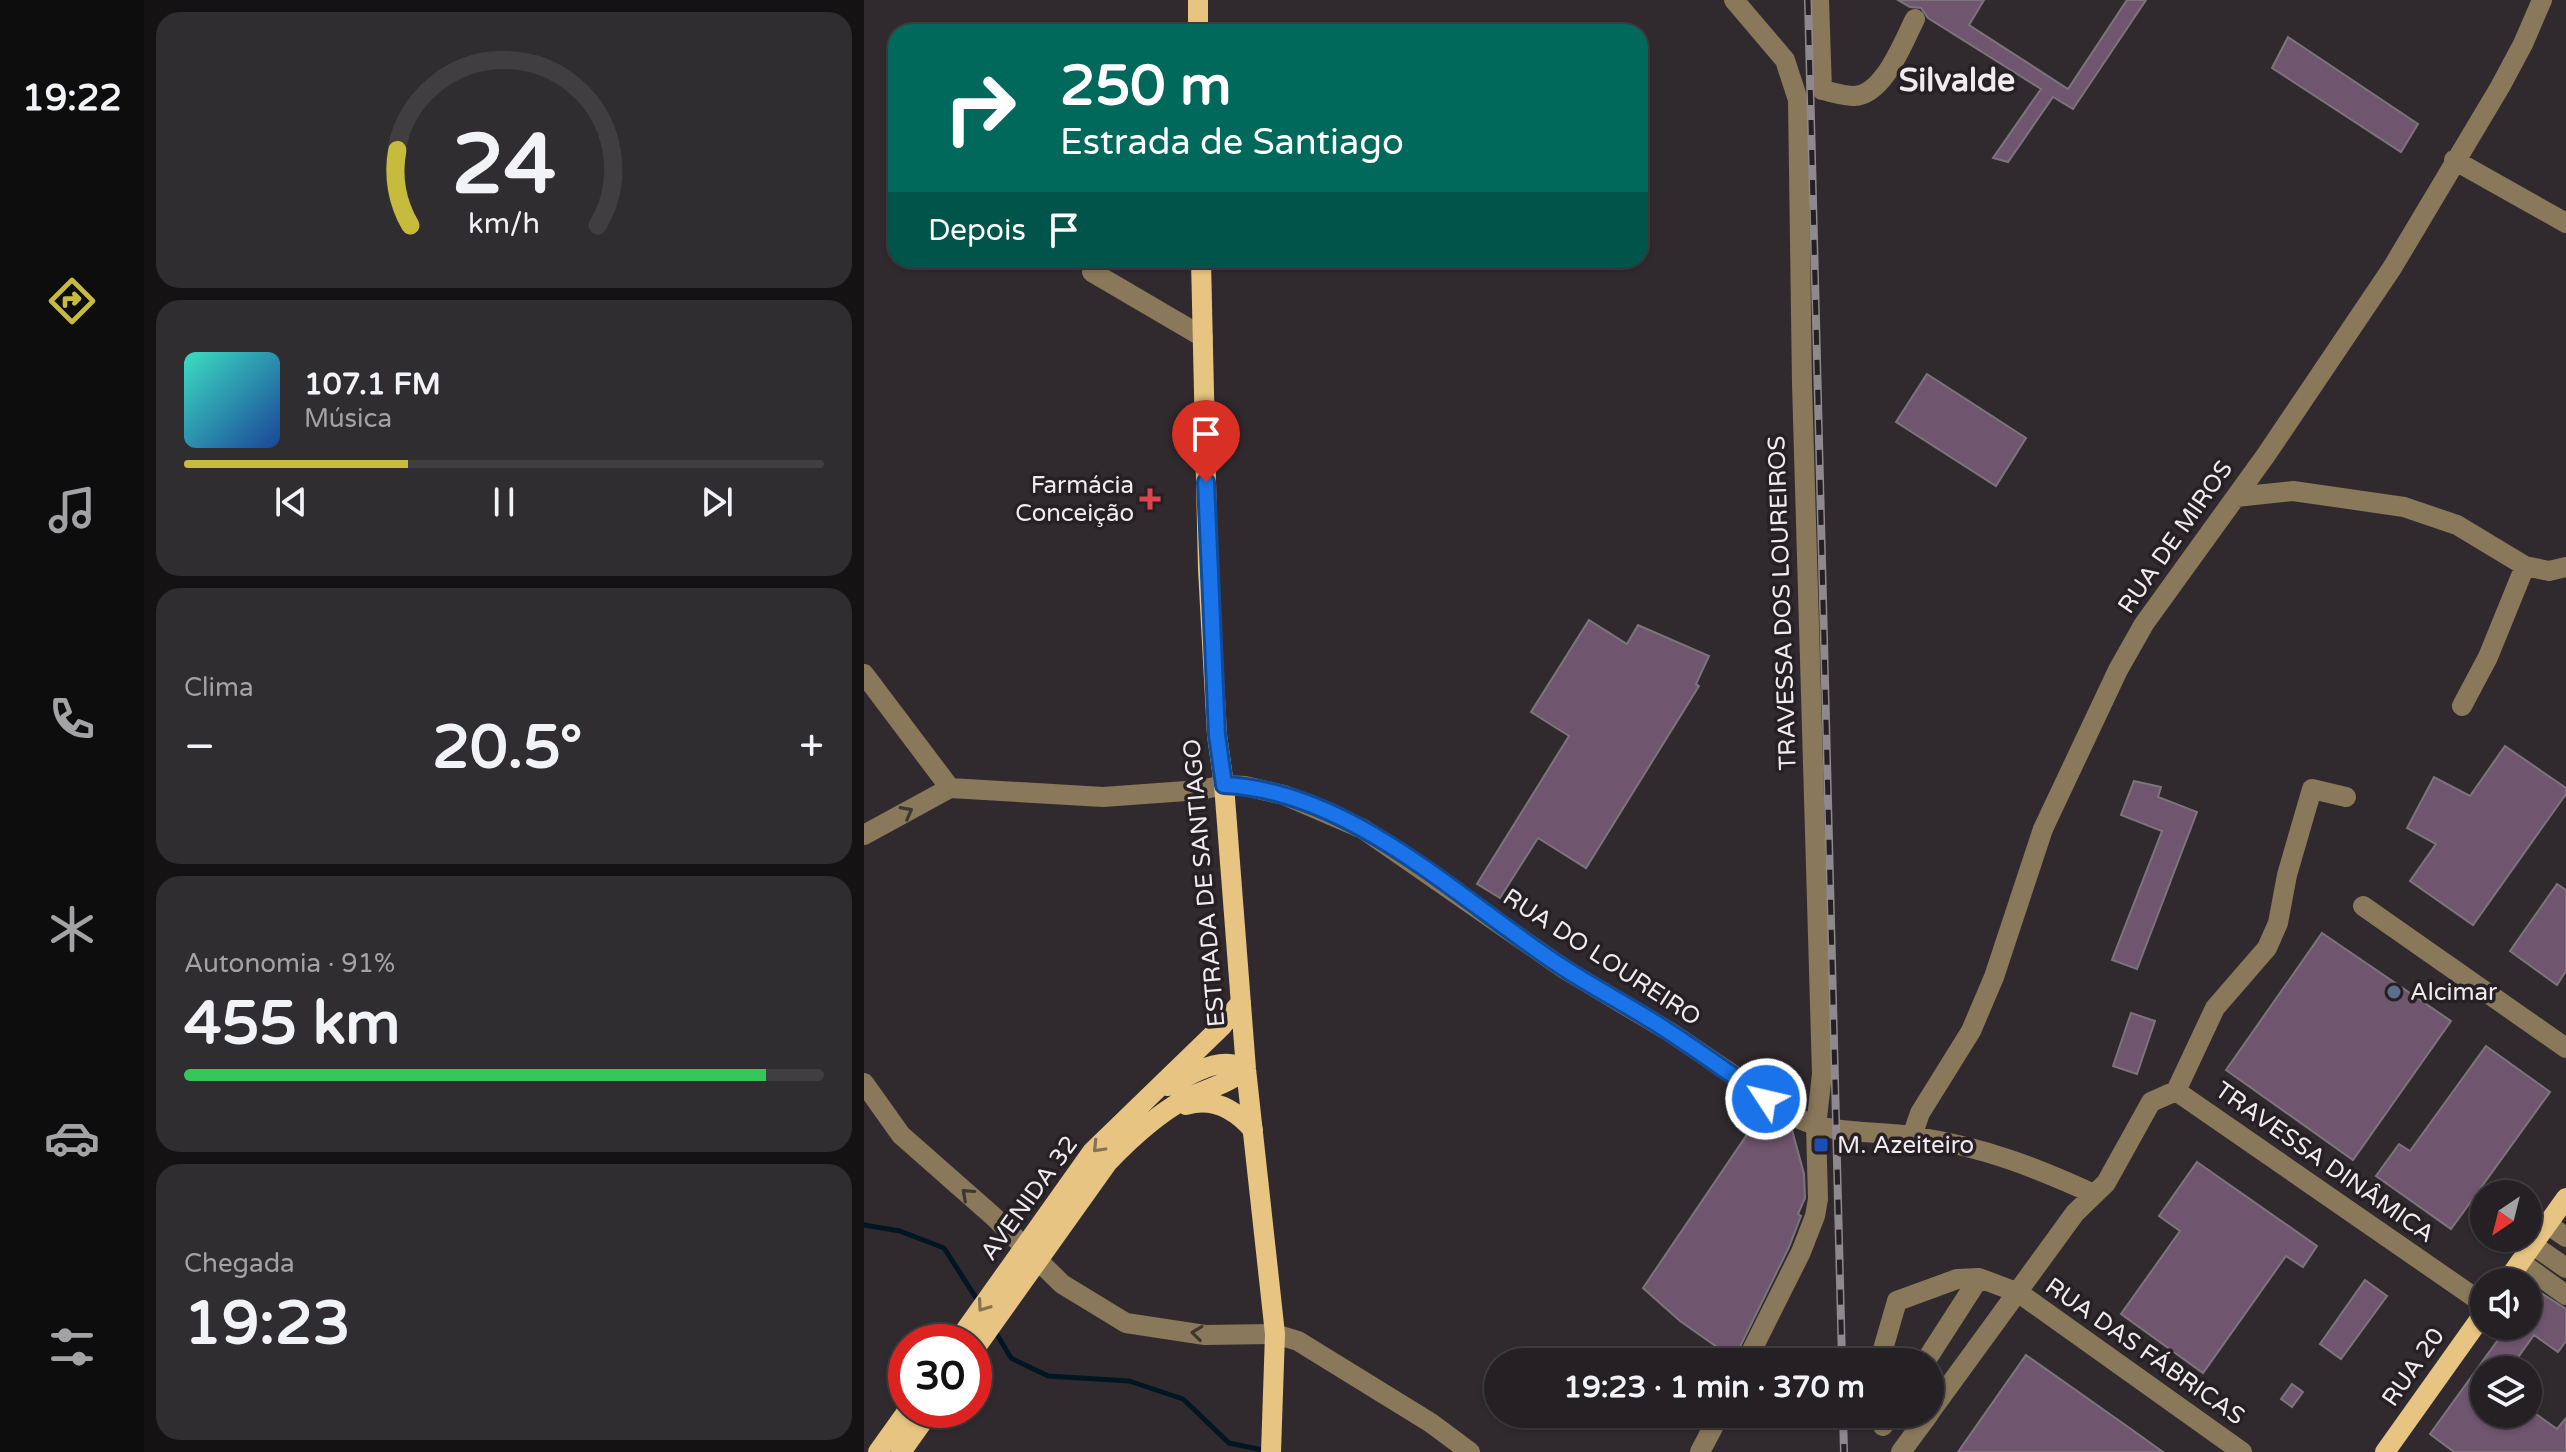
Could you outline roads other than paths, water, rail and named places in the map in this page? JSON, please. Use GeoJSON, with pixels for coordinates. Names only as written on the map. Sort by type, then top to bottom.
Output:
{"type":"FeatureCollection","features":[{"type":"Feature","properties":{"kind":"main road"},"geometry":{"type":"LineString","coordinates":[[1198,0],[1198,24]]}},
{"type":"Feature","properties":{"kind":"main road","name":"ESTRADA DE SANTIAGO"},"geometry":{"type":"LineString","coordinates":[[1201,268],[1208,569],[1217,735],[1224,785],[1246,1069],[1275,1334],[1271,1445]]}},
{"type":"Feature","properties":{"kind":"main road","name":"AVENIDA 32"},"geometry":{"type":"LineString","coordinates":[[992,1325],[1016,1291],[1031,1254],[1092,1152],[1222,1026],[1241,1002]]}},
{"type":"Feature","properties":{"kind":"main road","name":"AVENIDA 32"},"geometry":{"type":"LineString","coordinates":[[970,1324],[1008,1269],[1031,1254],[1134,1135],[1163,1113],[1246,1069],[1234,1062],[1214,1065],[1153,1093]]}},
{"type":"Feature","properties":{"kind":"main road","name":"AVENIDA 32"},"geometry":{"type":"LineString","coordinates":[[1163,1113],[1192,1104],[1211,1103],[1226,1106],[1253,1130]]}},
{"type":"Feature","properties":{"kind":"main road"},"geometry":{"type":"LineString","coordinates":[[2542,1232],[2566,1198]]}},
{"type":"Feature","properties":{"kind":"main road"},"geometry":{"type":"LineString","coordinates":[[2516,1268],[2528,1252]]}},
{"type":"Feature","properties":{"kind":"main road","name":"RUA 20"},"geometry":{"type":"LineString","coordinates":[[2391,1450],[2470,1334]]}},
{"type":"Feature","properties":{"kind":"main road"},"geometry":{"type":"LineString","coordinates":[[878,1452],[895,1428]]}},
{"type":"Feature","properties":{"kind":"main road"},"geometry":{"type":"LineString","coordinates":[[901,1452],[918,1428]]}},
{"type":"Feature","properties":{"kind":"street","name":"TRAVESSA DOS LOUREIROS"},"geometry":{"type":"LineString","coordinates":[[1734,0],[1785,60],[1798,100],[1802,384],[1822,1074],[1816,1127],[1818,1199],[1815,1216],[1801,1252],[1753,1348]]}},
{"type":"Feature","properties":{"kind":"street"},"geometry":{"type":"LineString","coordinates":[[1819,0],[1822,90],[1854,96],[1870,92],[1884,78],[1915,19]]}},
{"type":"Feature","properties":{"kind":"street","name":"RUA DE MIROS"},"geometry":{"type":"LineString","coordinates":[[1912,1136],[1920,1113],[1971,1031],[1994,977],[2043,829],[2118,670],[2144,624],[2236,497],[2392,268],[2517,55],[2542,0]]}},
{"type":"Feature","properties":{"kind":"street"},"geometry":{"type":"LineString","coordinates":[[2454,160],[2566,223]]}},
{"type":"Feature","properties":{"kind":"street"},"geometry":{"type":"LineString","coordinates":[[1092,272],[1203,337]]}},
{"type":"Feature","properties":{"kind":"street"},"geometry":{"type":"LineString","coordinates":[[2236,497],[2293,491],[2404,507],[2457,525],[2525,566],[2549,571],[2566,567]]}},
{"type":"Feature","properties":{"kind":"street"},"geometry":{"type":"LineString","coordinates":[[2462,706],[2488,657],[2525,566]]}},
{"type":"Feature","properties":{"kind":"street"},"geometry":{"type":"LineString","coordinates":[[864,674],[950,788],[864,835]]}},
{"type":"Feature","properties":{"kind":"street","name":"RUA DO LOUREIRO"},"geometry":{"type":"LineString","coordinates":[[950,788],[1103,797],[1200,790],[1224,785],[1245,786],[1284,795],[1363,829],[1566,970],[1670,1032],[1766,1099],[1816,1127],[1912,1136],[1970,1146],[2032,1166],[2094,1194]]}},
{"type":"Feature","properties":{"kind":"street"},"geometry":{"type":"LineString","coordinates":[[1944,1393],[2075,1213],[2106,1183],[2151,1102],[2176,1091],[2215,1008],[2267,948],[2278,923],[2287,875],[2312,789],[2346,797]]}},
{"type":"Feature","properties":{"kind":"street"},"geometry":{"type":"LineString","coordinates":[[2363,906],[2566,1048]]}},
{"type":"Feature","properties":{"kind":"street"},"geometry":{"type":"LineString","coordinates":[[864,1083],[901,1135],[1062,1284],[1126,1323],[1205,1335],[1275,1334],[1298,1341],[1431,1423],[1470,1452]]}},
{"type":"Feature","properties":{"kind":"street","name":"TRAVESSA DINÂMICA"},"geometry":{"type":"LineString","coordinates":[[2176,1091],[2470,1294]]}},
{"type":"Feature","properties":{"kind":"street"},"geometry":{"type":"LineString","coordinates":[[2547,1224],[2566,1237]]}},
{"type":"Feature","properties":{"kind":"street"},"geometry":{"type":"LineString","coordinates":[[2542,1251],[2566,1268]]}},
{"type":"Feature","properties":{"kind":"street"},"geometry":{"type":"LineString","coordinates":[[2520,1262],[2566,1295]]}},
{"type":"Feature","properties":{"kind":"street"},"geometry":{"type":"LineString","coordinates":[[1883,1348],[1897,1301],[1957,1279],[1979,1278]]}},
{"type":"Feature","properties":{"kind":"street"},"geometry":{"type":"LineString","coordinates":[[1934,1348],[1979,1278]]}},
{"type":"Feature","properties":{"kind":"street","name":"RUA DAS FÁBRICAS"},"geometry":{"type":"LineString","coordinates":[[1979,1278],[2019,1293],[2242,1452]]}},
{"type":"Feature","properties":{"kind":"street"},"geometry":{"type":"LineString","coordinates":[[1700,1452],[1713,1428]]}},
{"type":"Feature","properties":{"kind":"street"},"geometry":{"type":"LineString","coordinates":[[1901,1452],[1918,1428]]}},
{"type":"Feature","properties":{"kind":"waterway"},"geometry":{"type":"LineString","coordinates":[[864,1225],[900,1231],[944,1248],[978,1301]]}},
{"type":"Feature","properties":{"kind":"waterway"},"geometry":{"type":"LineString","coordinates":[[995,1331],[1011,1358],[1048,1376],[1129,1381],[1183,1399],[1229,1443],[1267,1451]]}},
{"type":"Feature","properties":{"kind":"railway"},"geometry":{"type":"LineString","coordinates":[[1808,0],[1842,1348]]}},
{"type":"Feature","properties":{"kind":"railway"},"geometry":{"type":"LineString","coordinates":[[1843,1428],[1844,1452]]}},
{"type":"Feature","properties":{"kind":"place","name":"Farmácia Conceição"},"geometry":{"type":"Point","coordinates":[1150,499]}},
{"type":"Feature","properties":{"kind":"place","name":"Alcimar"},"geometry":{"type":"Point","coordinates":[2394,992]}},
{"type":"Feature","properties":{"kind":"place","name":"M. Azeiteiro"},"geometry":{"type":"Point","coordinates":[1821,1145]}},
{"type":"Feature","properties":{"kind":"district","name":"Silvalde"},"geometry":{"type":"Point","coordinates":[1957,80]}}]}
